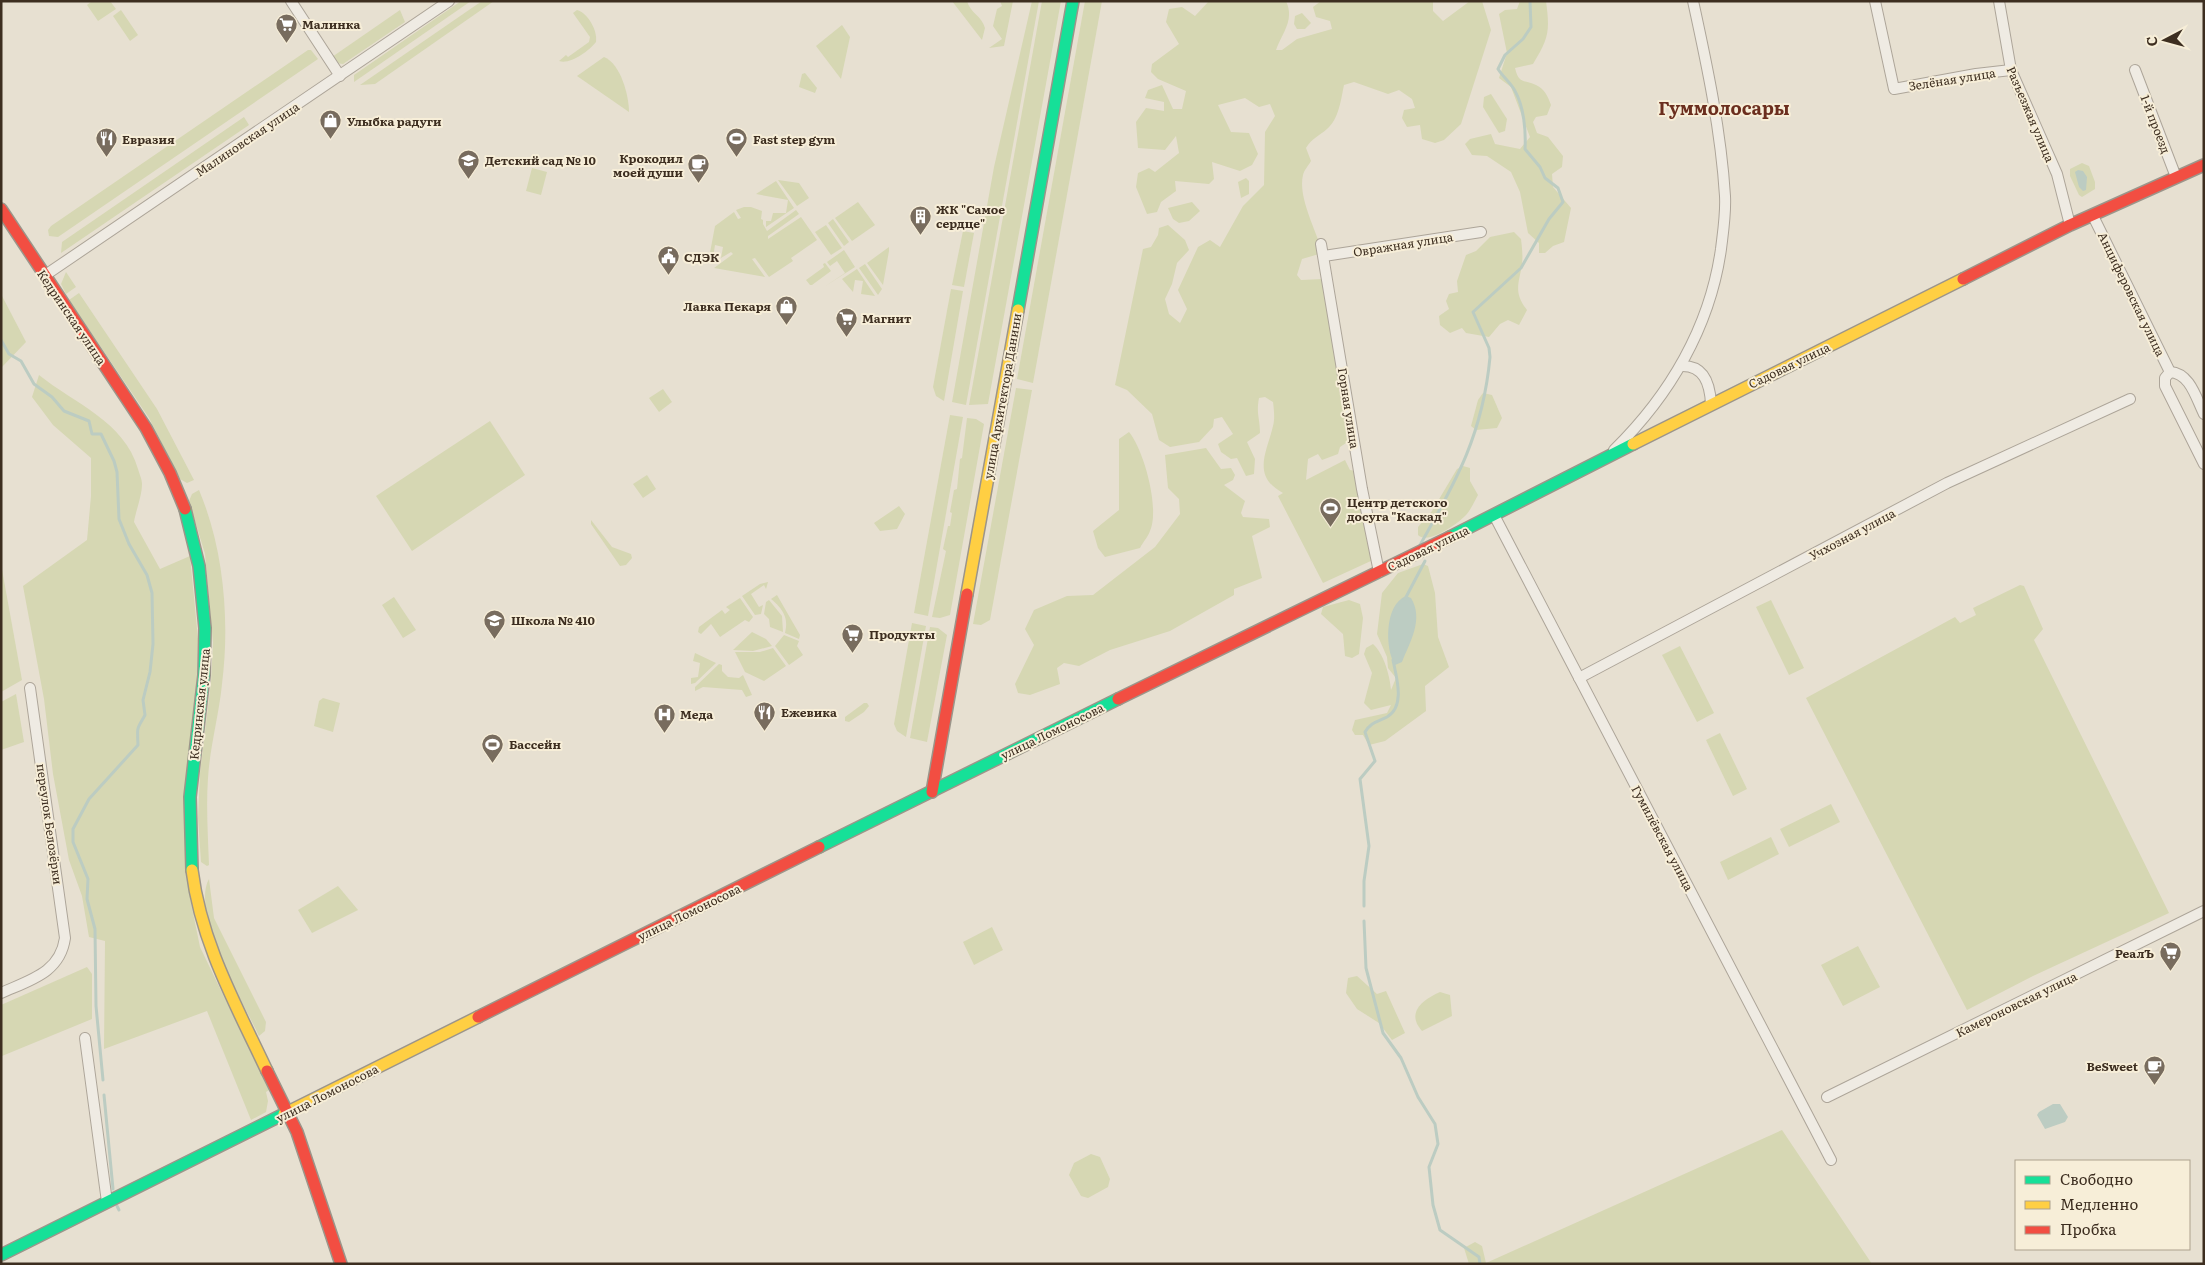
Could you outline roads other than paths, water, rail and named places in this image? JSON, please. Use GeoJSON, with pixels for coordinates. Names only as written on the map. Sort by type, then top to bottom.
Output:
{"type":"FeatureCollection","features":[{"type":"Feature","properties":{"kind":"street"},"geometry":{"type":"LineString","coordinates":[[291,1],[340,76]]}},
{"type":"Feature","properties":{"kind":"street","name":"Малиновская улица"},"geometry":{"type":"LineString","coordinates":[[44,276],[448,1]]}},
{"type":"Feature","properties":{"kind":"street","name":"улица Архитектора Данини"},"geometry":{"type":"LineString","coordinates":[[932,792],[1073,1]]}},
{"type":"Feature","properties":{"kind":"street"},"geometry":{"type":"LineString","coordinates":[[1608,456],[1645,418],[1681,366],[1701,325],[1718,272],[1724,225],[1725,197],[1714,110],[1693,1]]}},
{"type":"Feature","properties":{"kind":"street","name":"Зелёная улица"},"geometry":{"type":"LineString","coordinates":[[1875,1],[1894,89],[2010,70]]}},
{"type":"Feature","properties":{"kind":"street","name":"Разъезжая улица"},"geometry":{"type":"LineString","coordinates":[[1999,1],[2010,70],[2057,174],[2070,225]]}},
{"type":"Feature","properties":{"kind":"street","name":"1-й проезд"},"geometry":{"type":"LineString","coordinates":[[2135,70],[2176,177]]}},
{"type":"Feature","properties":{"kind":"street","name":"Садовая улица"},"geometry":{"type":"LineString","coordinates":[[1379,572],[1710,404],[2070,225],[2204,165]]}},
{"type":"Feature","properties":{"kind":"street","name":"Кедринская улица"},"geometry":{"type":"LineString","coordinates":[[1,209],[142,422],[167,467],[188,519],[200,569],[206,643],[204,682],[190,799],[192,852],[199,914],[206,940],[217,966],[297,1132],[341,1264]]}},
{"type":"Feature","properties":{"kind":"street","name":"Анциферовская улица"},"geometry":{"type":"LineString","coordinates":[[2093,216],[2170,372]]}},
{"type":"Feature","properties":{"kind":"street","name":"Овражная улица"},"geometry":{"type":"LineString","coordinates":[[1324,256],[1481,232]]}},
{"type":"Feature","properties":{"kind":"street","name":"Горная улица"},"geometry":{"type":"LineString","coordinates":[[1321,244],[1362,489],[1379,572]]}},
{"type":"Feature","properties":{"kind":"street"},"geometry":{"type":"LineString","coordinates":[[1681,366],[1695,368],[1706,379],[1710,388],[1710,404]]}},
{"type":"Feature","properties":{"kind":"street","name":"Анциферовская улица"},"geometry":{"type":"LineString","coordinates":[[2170,372],[2178,372],[2186,377],[2204,414]]}},
{"type":"Feature","properties":{"kind":"street","name":"Анциферовская улица"},"geometry":{"type":"LineString","coordinates":[[2170,372],[2165,378],[2165,386],[2204,464]]}},
{"type":"Feature","properties":{"kind":"street","name":"Учхозная улица"},"geometry":{"type":"LineString","coordinates":[[1579,678],[1947,483],[2130,399]]}},
{"type":"Feature","properties":{"kind":"street","name":"Гумилёвская улица"},"geometry":{"type":"LineString","coordinates":[[1494,515],[1832,1160]]}},
{"type":"Feature","properties":{"kind":"street","name":"улица Ломоносова"},"geometry":{"type":"LineString","coordinates":[[1,1255],[1379,572]]}},
{"type":"Feature","properties":{"kind":"street","name":"переулок Белозёрки"},"geometry":{"type":"LineString","coordinates":[[1,993],[46,972],[60,959],[65,944],[65,928],[30,688]]}},
{"type":"Feature","properties":{"kind":"street","name":"Камероновская улица"},"geometry":{"type":"LineString","coordinates":[[1828,1097],[2204,911]]}},
{"type":"Feature","properties":{"kind":"street"},"geometry":{"type":"LineString","coordinates":[[85,1038],[107,1202]]}},
{"type":"Feature","properties":{"kind":"waterway"},"geometry":{"type":"LineString","coordinates":[[1420,545],[1457,477],[1475,433],[1481,409],[1490,357],[1489,348],[1473,312],[1521,268],[1549,219],[1563,202],[1558,188],[1545,178],[1540,167],[1525,149],[1525,127],[1518,97],[1498,69],[1505,55],[1523,39],[1531,27],[1530,1]]}},
{"type":"Feature","properties":{"kind":"waterway"},"geometry":{"type":"LineString","coordinates":[[1,340],[9,354],[21,361],[34,384],[52,397],[64,411],[89,421],[92,434],[101,434],[114,461],[117,472],[119,519],[129,544],[147,575],[152,593],[153,644],[150,672],[143,700],[145,715],[138,728],[138,745],[89,799],[73,829],[73,842],[88,879],[87,899],[95,929],[96,1006],[103,1080]]}},
{"type":"Feature","properties":{"kind":"waterway"},"geometry":{"type":"LineString","coordinates":[[1405,599],[1425,561]]}},
{"type":"Feature","properties":{"kind":"waterway"},"geometry":{"type":"LineString","coordinates":[[1364,906],[1364,881],[1369,846],[1360,779],[1375,761],[1365,732],[1372,724],[1393,712],[1396,706],[1398,690],[1393,660]]}},
{"type":"Feature","properties":{"kind":"waterway"},"geometry":{"type":"LineString","coordinates":[[1364,921],[1366,968],[1383,1033],[1401,1058],[1418,1097],[1435,1124],[1438,1144],[1429,1167],[1433,1205],[1440,1230],[1479,1257],[1480,1264]]}},
{"type":"Feature","properties":{"kind":"waterway"},"geometry":{"type":"LineString","coordinates":[[104,1095],[113,1189]]}},
{"type":"Feature","properties":{"kind":"waterway"},"geometry":{"type":"LineString","coordinates":[[117,1206],[119,1210]]}},
{"type":"Feature","properties":{"kind":"place","name":"Малинка"},"geometry":{"type":"Point","coordinates":[286,43]}},
{"type":"Feature","properties":{"kind":"place","name":"Улыбка радуги"},"geometry":{"type":"Point","coordinates":[331,140]}},
{"type":"Feature","properties":{"kind":"place","name":"Евразия"},"geometry":{"type":"Point","coordinates":[106,158]}},
{"type":"Feature","properties":{"kind":"place","name":"Fast step gym"},"geometry":{"type":"Point","coordinates":[737,158]}},
{"type":"Feature","properties":{"kind":"place","name":"Детский сад № 10"},"geometry":{"type":"Point","coordinates":[469,179]}},
{"type":"Feature","properties":{"kind":"place","name":"Крокодил моей души"},"geometry":{"type":"Point","coordinates":[699,184]}},
{"type":"Feature","properties":{"kind":"place","name":"ЖК \"Самое сердце\""},"geometry":{"type":"Point","coordinates":[920,235]}},
{"type":"Feature","properties":{"kind":"place","name":"СДЭК"},"geometry":{"type":"Point","coordinates":[668,276]}},
{"type":"Feature","properties":{"kind":"place","name":"Лавка Пекаря"},"geometry":{"type":"Point","coordinates":[787,325]}},
{"type":"Feature","properties":{"kind":"place","name":"Магнит"},"geometry":{"type":"Point","coordinates":[846,337]}},
{"type":"Feature","properties":{"kind":"place","name":"Центр детского досуга \"Каскад\""},"geometry":{"type":"Point","coordinates":[1331,528]}},
{"type":"Feature","properties":{"kind":"place","name":"Школа № 410"},"geometry":{"type":"Point","coordinates":[495,639]}},
{"type":"Feature","properties":{"kind":"place","name":"Продукты"},"geometry":{"type":"Point","coordinates":[853,653]}},
{"type":"Feature","properties":{"kind":"place","name":"Ежевика"},"geometry":{"type":"Point","coordinates":[765,731]}},
{"type":"Feature","properties":{"kind":"place","name":"Меда"},"geometry":{"type":"Point","coordinates":[664,733]}},
{"type":"Feature","properties":{"kind":"place","name":"Бассейн"},"geometry":{"type":"Point","coordinates":[493,763]}},
{"type":"Feature","properties":{"kind":"place","name":"РеалЪ"},"geometry":{"type":"Point","coordinates":[2170,972]}},
{"type":"Feature","properties":{"kind":"place","name":"BeSweet"},"geometry":{"type":"Point","coordinates":[2154,1085]}},
{"type":"Feature","properties":{"kind":"district","name":"Гуммолосары"},"geometry":{"type":"Point","coordinates":[1724,107]}}]}
